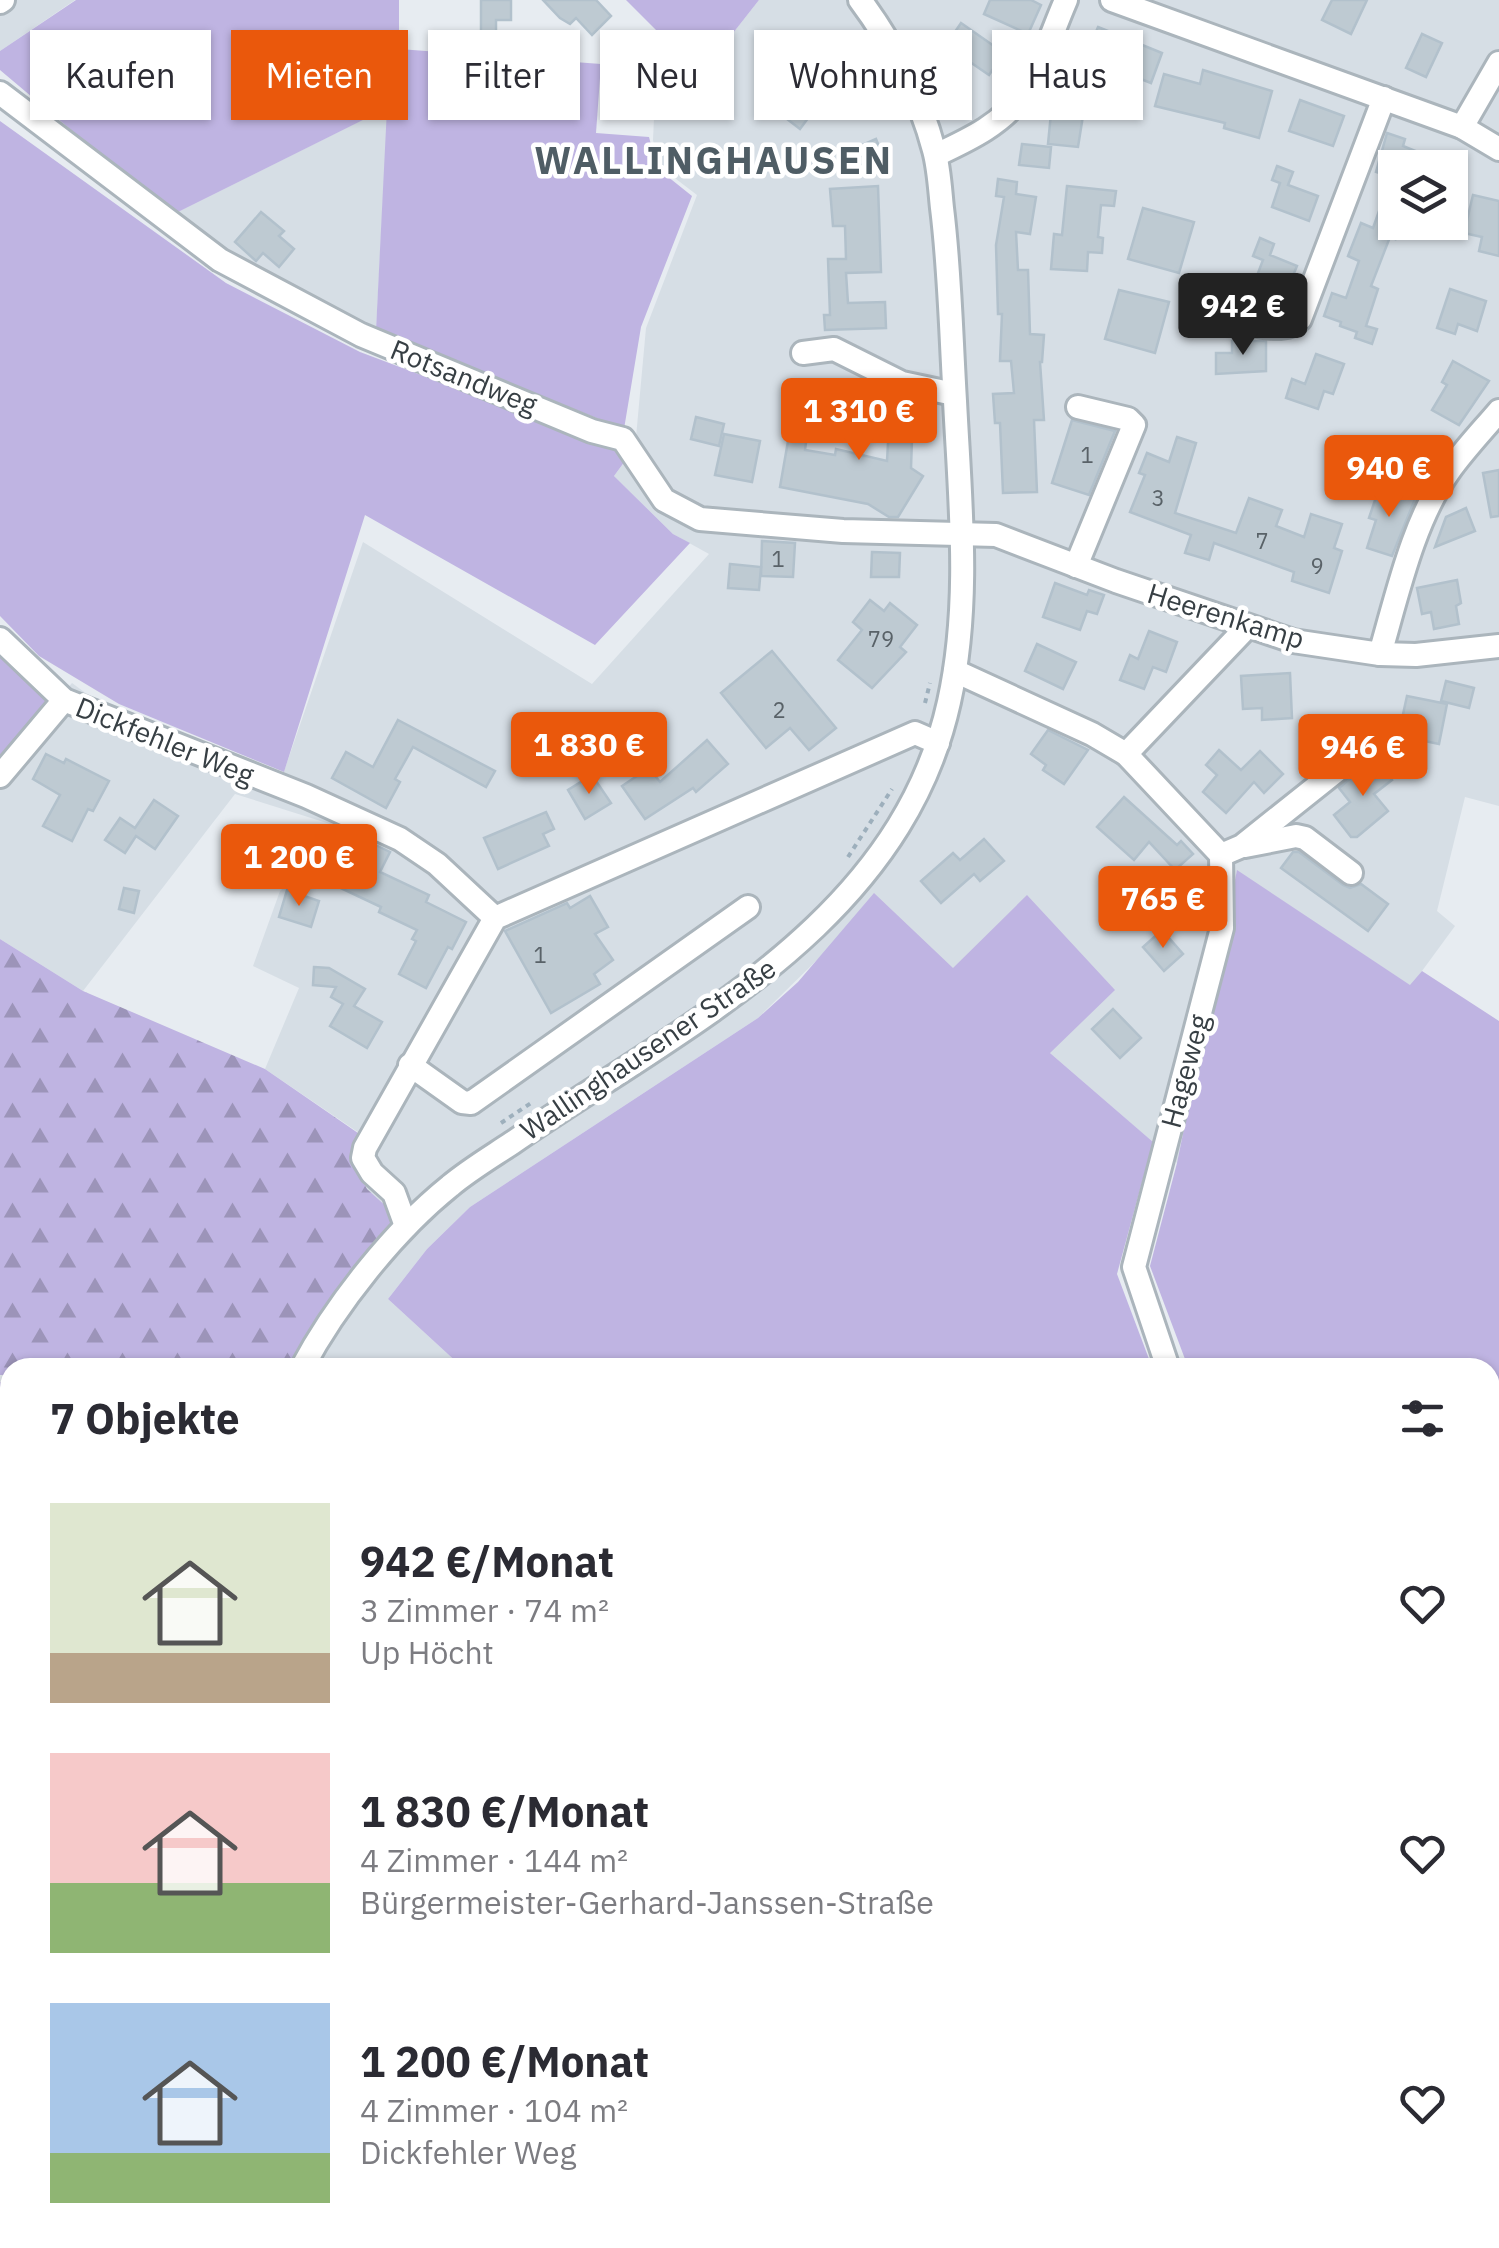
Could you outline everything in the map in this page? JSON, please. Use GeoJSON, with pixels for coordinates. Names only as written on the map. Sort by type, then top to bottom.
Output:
{"type":"FeatureCollection","features":[{"type":"Feature","properties":{"kind":"street","name":"Wallinghausener Straße"},"geometry":{"type":"LineString","coordinates":[[307,1358],[406,1226],[450,1186],[740,992],[811,933],[876,858],[909,807],[929,739],[956,671],[962,624],[962,533],[946,233],[936,155],[924,116],[896,56],[860,0]]}},
{"type":"Feature","properties":{"kind":"street"},"geometry":{"type":"LineString","coordinates":[[936,155],[970,140],[998,121],[1024,93],[1066,0]]}},
{"type":"Feature","properties":{"kind":"street"},"geometry":{"type":"LineString","coordinates":[[1112,0],[1462,127],[1499,149]]}},
{"type":"Feature","properties":{"kind":"street"},"geometry":{"type":"LineString","coordinates":[[1462,127],[1499,62]]}},
{"type":"Feature","properties":{"kind":"street","name":"Rotsandweg"},"geometry":{"type":"LineString","coordinates":[[0,94],[220,260],[362,335],[592,431],[623,439],[664,500],[682,512],[700,519],[843,531],[962,533]]}},
{"type":"Feature","properties":{"kind":"street"},"geometry":{"type":"LineString","coordinates":[[1198,306],[1274,328],[1292,326],[1300,319],[1384,98]]}},
{"type":"Feature","properties":{"kind":"street"},"geometry":{"type":"LineString","coordinates":[[803,352],[834,349],[902,383],[954,394]]}},
{"type":"Feature","properties":{"kind":"street"},"geometry":{"type":"LineString","coordinates":[[1076,566],[1134,424],[1128,419],[1078,407]]}},
{"type":"Feature","properties":{"kind":"street"},"geometry":{"type":"LineString","coordinates":[[1380,654],[1406,567],[1432,500],[1448,473],[1499,411]]}},
{"type":"Feature","properties":{"kind":"street","name":"Heerenkamp"},"geometry":{"type":"LineString","coordinates":[[962,533],[996,536],[1293,641],[1380,654],[1499,646]]}},
{"type":"Feature","properties":{"kind":"street"},"geometry":{"type":"LineString","coordinates":[[1126,754],[1247,627]]}},
{"type":"Feature","properties":{"kind":"street","name":"Dickfehler Weg"},"geometry":{"type":"LineString","coordinates":[[0,639],[64,700],[306,796],[400,839],[437,864],[495,918]]}},
{"type":"Feature","properties":{"kind":"street"},"geometry":{"type":"LineString","coordinates":[[956,671],[1092,734],[1126,754],[1231,851]]}},
{"type":"Feature","properties":{"kind":"street"},"geometry":{"type":"LineString","coordinates":[[0,776],[64,700]]}},
{"type":"Feature","properties":{"kind":"street"},"geometry":{"type":"LineString","coordinates":[[406,1226],[394,1193],[362,1158],[410,1065],[495,918],[915,733],[929,739]]}},
{"type":"Feature","properties":{"kind":"street"},"geometry":{"type":"LineString","coordinates":[[1231,851],[1340,768]]}},
{"type":"Feature","properties":{"kind":"street"},"geometry":{"type":"LineString","coordinates":[[1231,851],[1296,836],[1305,838],[1351,873]]}},
{"type":"Feature","properties":{"kind":"street","name":"Hageweg"},"geometry":{"type":"LineString","coordinates":[[1165,1358],[1134,1268],[1222,928],[1231,851]]}},
{"type":"Feature","properties":{"kind":"street"},"geometry":{"type":"LineString","coordinates":[[410,1065],[462,1102],[472,1103],[748,908]]}},
{"type":"Feature","properties":{"kind":"path"},"geometry":{"type":"LineString","coordinates":[[929,739],[932,674]]}},
{"type":"Feature","properties":{"kind":"path"},"geometry":{"type":"LineString","coordinates":[[842,865],[898,781]]}},
{"type":"Feature","properties":{"kind":"path"},"geometry":{"type":"LineString","coordinates":[[492,1130],[536,1100]]}},
{"type":"Feature","properties":{"kind":"shaded area"},"geometry":{"type":"Polygon","coordinates":[[[0,0],[75,0],[30,30],[0,51],[0,0]]]}},
{"type":"Feature","properties":{"kind":"shaded area"},"geometry":{"type":"Polygon","coordinates":[[[759,0],[1499,0],[1499,806],[1465,797],[1437,911],[1455,926],[1411,986],[1237,871],[1177,1163],[1050,1053],[1027,896],[953,969],[822,955],[758,1018],[470,1207],[427,1249],[388,1299],[452,1358],[309,1358],[388,1208],[367,1189],[358,1172],[371,1141],[265,1069],[299,988],[253,966],[280,891],[346,829],[235,794],[83,991],[0,939],[0,767],[72,683],[111,712],[281,780],[363,542],[592,684],[709,554],[673,534],[614,476],[635,448],[646,328],[697,195],[659,166],[653,140],[654,120],[734,120],[734,32],[759,0]]]}},
{"type":"Feature","properties":{"kind":"shaded area"},"geometry":{"type":"Polygon","coordinates":[[[362,120],[387,120],[376,330],[260,274],[172,215],[362,120]]]}},
{"type":"Feature","properties":{"kind":"green space"},"geometry":{"type":"Polygon","coordinates":[[[76,0],[399,0],[399,30],[231,30],[231,120],[363,120],[172,215],[59,120],[211,120],[211,30],[31,30],[76,0]]]}},
{"type":"Feature","properties":{"kind":"green space"},"geometry":{"type":"Polygon","coordinates":[[[626,0],[759,0],[734,32],[656,30],[626,0]]]}},
{"type":"Feature","properties":{"kind":"green space"},"geometry":{"type":"Polygon","coordinates":[[[30,31],[30,95],[0,70],[0,51],[30,31]]]}},
{"type":"Feature","properties":{"kind":"green space"},"geometry":{"type":"Polygon","coordinates":[[[408,50],[428,51],[428,120],[580,120],[580,62],[600,64],[596,133],[649,137],[657,168],[692,196],[641,327],[624,429],[376,330],[386,120],[408,120],[408,50]]]}},
{"type":"Feature","properties":{"kind":"green space"},"geometry":{"type":"Polygon","coordinates":[[[0,121],[226,283],[360,352],[617,449],[628,457],[614,476],[673,534],[690,543],[595,645],[365,515],[284,772],[119,704],[39,656],[0,616],[0,121]]]}},
{"type":"Feature","properties":{"kind":"green space"},"geometry":{"type":"Polygon","coordinates":[[[0,652],[53,703],[0,766],[0,652]]]}},
{"type":"Feature","properties":{"kind":"green space"},"geometry":{"type":"Polygon","coordinates":[[[1237,870],[1410,985],[1422,971],[1499,1021],[1499,1358],[1185,1358],[1150,1266],[1177,1163],[1237,870]]]}},
{"type":"Feature","properties":{"kind":"green space"},"geometry":{"type":"Polygon","coordinates":[[[874,893],[953,968],[1027,895],[1115,990],[1050,1053],[1153,1142],[1117,1274],[1149,1358],[452,1358],[388,1299],[427,1249],[470,1207],[758,1018],[798,982],[874,893]]]}},
{"type":"Feature","properties":{"kind":"green space"},"geometry":{"type":"Polygon","coordinates":[[[0,939],[83,991],[265,1069],[371,1142],[358,1172],[367,1189],[388,1208],[402,1239],[318,1358],[0,1358],[0,939]]]}},
{"type":"Feature","properties":{"kind":"building"},"geometry":{"type":"Polygon","coordinates":[[[481,0],[511,0],[511,20],[496,20],[496,30],[481,30],[481,0]]]}},
{"type":"Feature","properties":{"kind":"building"},"geometry":{"type":"Polygon","coordinates":[[[543,0],[596,0],[611,16],[592,35],[576,18],[570,24],[560,18],[543,0]]]}},
{"type":"Feature","properties":{"kind":"building"},"geometry":{"type":"Polygon","coordinates":[[[990,0],[1031,0],[1041,5],[1030,30],[1019,30],[984,14],[990,0]]]}},
{"type":"Feature","properties":{"kind":"building"},"geometry":{"type":"Polygon","coordinates":[[[1332,0],[1367,0],[1351,34],[1322,20],[1332,0]]]}},
{"type":"Feature","properties":{"kind":"building"},"geometry":{"type":"Polygon","coordinates":[[[972,31],[992,45],[989,75],[972,63],[972,31]]]}},
{"type":"Feature","properties":{"kind":"building"},"geometry":{"type":"Polygon","coordinates":[[[1422,34],[1442,43],[1426,77],[1406,68],[1422,34]]]}},
{"type":"Feature","properties":{"kind":"building"},"geometry":{"type":"Polygon","coordinates":[[[1143,45],[1162,53],[1151,83],[1143,80],[1143,45]]]}},
{"type":"Feature","properties":{"kind":"building"},"geometry":{"type":"Polygon","coordinates":[[[1203,70],[1272,91],[1259,138],[1224,128],[1225,123],[1155,106],[1164,74],[1200,84],[1203,70]]]}},
{"type":"Feature","properties":{"kind":"building"},"geometry":{"type":"Polygon","coordinates":[[[1300,100],[1344,116],[1333,146],[1289,131],[1300,100]]]}},
{"type":"Feature","properties":{"kind":"building"},"geometry":{"type":"Polygon","coordinates":[[[788,120],[807,120],[800,129],[788,120]]]}},
{"type":"Feature","properties":{"kind":"building"},"geometry":{"type":"Polygon","coordinates":[[[1050,120],[1082,120],[1078,147],[1048,144],[1050,120]]]}},
{"type":"Feature","properties":{"kind":"building"},"geometry":{"type":"Polygon","coordinates":[[[1387,133],[1405,139],[1403,146],[1413,150],[1382,150],[1387,133]]]}},
{"type":"Feature","properties":{"kind":"building"},"geometry":{"type":"Polygon","coordinates":[[[876,139],[883,156],[868,163],[860,146],[876,139]]]}},
{"type":"Feature","properties":{"kind":"building"},"geometry":{"type":"Polygon","coordinates":[[[1022,144],[1051,147],[1049,168],[1019,165],[1022,144]]]}},
{"type":"Feature","properties":{"kind":"building"},"geometry":{"type":"Polygon","coordinates":[[[1277,166],[1293,172],[1288,185],[1318,196],[1309,221],[1272,207],[1280,183],[1272,180],[1277,166]]]}},
{"type":"Feature","properties":{"kind":"building"},"geometry":{"type":"Polygon","coordinates":[[[998,179],[1017,182],[1016,194],[1036,197],[1030,234],[1016,232],[1018,270],[1028,270],[1030,334],[1044,335],[1040,362],[1044,420],[1034,420],[1037,492],[1003,493],[1000,423],[995,423],[993,394],[1014,393],[1011,361],[1000,361],[1002,314],[998,314],[996,245],[1004,197],[996,196],[998,179]]]}},
{"type":"Feature","properties":{"kind":"building"},"geometry":{"type":"Polygon","coordinates":[[[878,186],[881,272],[846,273],[848,303],[885,302],[886,328],[825,330],[824,315],[830,315],[828,259],[846,259],[845,226],[833,226],[830,189],[878,186]]]}},
{"type":"Feature","properties":{"kind":"building"},"geometry":{"type":"Polygon","coordinates":[[[1067,186],[1116,191],[1114,206],[1101,205],[1098,237],[1103,238],[1102,253],[1088,252],[1087,271],[1051,269],[1054,234],[1062,235],[1067,186]]]}},
{"type":"Feature","properties":{"kind":"building"},"geometry":{"type":"Polygon","coordinates":[[[1473,195],[1499,201],[1499,256],[1479,251],[1482,237],[1468,234],[1473,195]]]}},
{"type":"Feature","properties":{"kind":"building"},"geometry":{"type":"Polygon","coordinates":[[[1143,208],[1194,222],[1179,273],[1128,259],[1143,208]]]}},
{"type":"Feature","properties":{"kind":"building"},"geometry":{"type":"Polygon","coordinates":[[[261,212],[284,231],[279,236],[294,249],[279,267],[263,253],[256,261],[235,242],[261,212]]]}},
{"type":"Feature","properties":{"kind":"building"},"geometry":{"type":"Polygon","coordinates":[[[1378,214],[1378,240],[1389,240],[1371,286],[1378,289],[1366,326],[1377,329],[1372,344],[1355,338],[1357,332],[1340,326],[1341,322],[1324,316],[1332,293],[1346,298],[1359,261],[1348,256],[1361,223],[1373,228],[1378,214]]]}},
{"type":"Feature","properties":{"kind":"building"},"geometry":{"type":"Polygon","coordinates":[[[1260,238],[1274,244],[1270,255],[1297,266],[1282,302],[1269,297],[1261,283],[1255,281],[1263,260],[1253,256],[1260,238]]]}},
{"type":"Feature","properties":{"kind":"building"},"geometry":{"type":"Polygon","coordinates":[[[1450,289],[1486,301],[1477,331],[1458,324],[1455,334],[1437,328],[1450,289]]]}},
{"type":"Feature","properties":{"kind":"building"},"geometry":{"type":"Polygon","coordinates":[[[1119,290],[1169,302],[1155,353],[1105,339],[1119,290]]]}},
{"type":"Feature","properties":{"kind":"building"},"geometry":{"type":"Polygon","coordinates":[[[1232,341],[1266,341],[1266,371],[1216,374],[1216,353],[1232,353],[1232,341]]]}},
{"type":"Feature","properties":{"kind":"building"},"geometry":{"type":"Polygon","coordinates":[[[1316,354],[1344,364],[1333,394],[1324,391],[1318,409],[1286,398],[1292,379],[1305,384],[1316,354]]]}},
{"type":"Feature","properties":{"kind":"building"},"geometry":{"type":"Polygon","coordinates":[[[1453,361],[1489,381],[1459,425],[1432,410],[1447,385],[1442,382],[1453,361]]]}},
{"type":"Feature","properties":{"kind":"building"},"geometry":{"type":"Polygon","coordinates":[[[868,384],[901,398],[901,409],[913,410],[911,468],[923,476],[898,517],[889,517],[868,504],[780,487],[791,424],[808,427],[805,450],[835,455],[836,449],[887,461],[889,425],[876,424],[877,409],[867,408],[868,384]]]}},
{"type":"Feature","properties":{"kind":"building"},"geometry":{"type":"Polygon","coordinates":[[[696,417],[724,424],[719,446],[691,439],[696,417]]]}},
{"type":"Feature","properties":{"kind":"building"},"geometry":{"type":"Polygon","coordinates":[[[1072,420],[1115,431],[1089,495],[1052,483],[1072,420]]]}},
{"type":"Feature","properties":{"kind":"building"},"geometry":{"type":"Polygon","coordinates":[[[724,434],[760,441],[752,482],[715,475],[724,434]]]}},
{"type":"Feature","properties":{"kind":"building"},"geometry":{"type":"Polygon","coordinates":[[[1177,437],[1196,443],[1175,513],[1236,533],[1249,498],[1282,510],[1276,526],[1304,537],[1311,514],[1342,524],[1334,548],[1342,551],[1329,593],[1292,581],[1294,572],[1214,543],[1209,560],[1185,553],[1191,535],[1130,512],[1145,475],[1139,473],[1147,453],[1169,462],[1177,437]]]}},
{"type":"Feature","properties":{"kind":"building"},"geometry":{"type":"Polygon","coordinates":[[[1499,470],[1499,516],[1491,517],[1483,473],[1499,470]]]}},
{"type":"Feature","properties":{"kind":"building"},"geometry":{"type":"Polygon","coordinates":[[[1379,488],[1415,499],[1392,556],[1367,548],[1376,520],[1369,518],[1379,488]]]}},
{"type":"Feature","properties":{"kind":"building"},"geometry":{"type":"Polygon","coordinates":[[[1466,508],[1475,531],[1435,547],[1446,517],[1466,508]]]}},
{"type":"Feature","properties":{"kind":"building"},"geometry":{"type":"Polygon","coordinates":[[[762,541],[795,543],[793,577],[761,576],[762,541]]]}},
{"type":"Feature","properties":{"kind":"building"},"geometry":{"type":"Polygon","coordinates":[[[872,552],[900,553],[899,577],[871,577],[872,552]]]}},
{"type":"Feature","properties":{"kind":"building"},"geometry":{"type":"Polygon","coordinates":[[[730,564],[761,567],[759,590],[728,588],[730,564]]]}},
{"type":"Feature","properties":{"kind":"building"},"geometry":{"type":"Polygon","coordinates":[[[1457,580],[1459,624],[1434,629],[1431,612],[1422,614],[1417,588],[1457,580]]]}},
{"type":"Feature","properties":{"kind":"building"},"geometry":{"type":"Polygon","coordinates":[[[1055,583],[1087,595],[1089,590],[1104,595],[1097,614],[1087,611],[1080,630],[1043,617],[1055,583]]]}},
{"type":"Feature","properties":{"kind":"building"},"geometry":{"type":"Polygon","coordinates":[[[870,600],[884,611],[890,603],[917,625],[900,647],[906,652],[872,688],[838,660],[862,630],[853,622],[870,600]]]}},
{"type":"Feature","properties":{"kind":"building"},"geometry":{"type":"Polygon","coordinates":[[[1149,631],[1177,642],[1166,672],[1153,667],[1144,689],[1120,680],[1130,655],[1138,659],[1149,631]]]}},
{"type":"Feature","properties":{"kind":"building"},"geometry":{"type":"Polygon","coordinates":[[[1037,644],[1076,662],[1063,689],[1025,671],[1037,644]]]}},
{"type":"Feature","properties":{"kind":"building"},"geometry":{"type":"Polygon","coordinates":[[[772,651],[836,728],[809,750],[790,728],[766,748],[721,693],[772,651]]]}},
{"type":"Feature","properties":{"kind":"building"},"geometry":{"type":"Polygon","coordinates":[[[1290,673],[1292,718],[1262,720],[1262,708],[1243,709],[1241,676],[1290,673]]]}},
{"type":"Feature","properties":{"kind":"building"},"geometry":{"type":"Polygon","coordinates":[[[1446,681],[1474,688],[1469,708],[1441,701],[1446,681]]]}},
{"type":"Feature","properties":{"kind":"building"},"geometry":{"type":"Polygon","coordinates":[[[1407,696],[1447,704],[1439,744],[1420,740],[1417,755],[1395,751],[1407,696]]]}},
{"type":"Feature","properties":{"kind":"building"},"geometry":{"type":"Polygon","coordinates":[[[398,720],[495,771],[486,787],[413,747],[395,779],[400,782],[386,808],[332,778],[346,752],[373,767],[398,720]]]}},
{"type":"Feature","properties":{"kind":"building"},"geometry":{"type":"Polygon","coordinates":[[[1048,730],[1088,750],[1064,784],[1043,770],[1046,765],[1031,754],[1048,730]]]}},
{"type":"Feature","properties":{"kind":"building"},"geometry":{"type":"Polygon","coordinates":[[[707,740],[728,764],[696,792],[693,788],[645,819],[622,786],[649,768],[660,782],[707,740]]]}},
{"type":"Feature","properties":{"kind":"building"},"geometry":{"type":"Polygon","coordinates":[[[1219,750],[1241,770],[1260,751],[1283,774],[1264,793],[1254,782],[1226,813],[1203,792],[1217,775],[1206,765],[1219,750]]]}},
{"type":"Feature","properties":{"kind":"building"},"geometry":{"type":"Polygon","coordinates":[[[46,754],[64,763],[66,759],[109,781],[93,811],[88,809],[72,841],[43,826],[60,795],[33,779],[46,754]]]}},
{"type":"Feature","properties":{"kind":"building"},"geometry":{"type":"Polygon","coordinates":[[[1374,758],[1392,780],[1374,794],[1388,811],[1357,837],[1351,837],[1334,815],[1350,802],[1339,788],[1374,758]]]}},
{"type":"Feature","properties":{"kind":"building"},"geometry":{"type":"Polygon","coordinates":[[[592,775],[611,803],[585,819],[568,790],[592,775]]]}},
{"type":"Feature","properties":{"kind":"building"},"geometry":{"type":"Polygon","coordinates":[[[1124,797],[1177,845],[1181,841],[1193,854],[1176,869],[1199,895],[1179,913],[1156,887],[1175,870],[1149,842],[1134,860],[1097,827],[1124,797]]]}},
{"type":"Feature","properties":{"kind":"building"},"geometry":{"type":"Polygon","coordinates":[[[154,800],[178,816],[155,849],[136,836],[125,853],[105,840],[120,818],[135,828],[154,800]]]}},
{"type":"Feature","properties":{"kind":"building"},"geometry":{"type":"Polygon","coordinates":[[[546,812],[554,829],[543,834],[549,846],[498,869],[484,838],[546,812]]]}},
{"type":"Feature","properties":{"kind":"building"},"geometry":{"type":"Polygon","coordinates":[[[357,836],[390,852],[380,872],[429,895],[426,902],[466,922],[426,988],[399,974],[416,941],[412,939],[417,930],[379,912],[381,907],[334,885],[357,836]]]}},
{"type":"Feature","properties":{"kind":"building"},"geometry":{"type":"Polygon","coordinates":[[[984,839],[1004,861],[980,881],[974,874],[941,903],[921,881],[953,853],[960,860],[984,839]]]}},
{"type":"Feature","properties":{"kind":"building"},"geometry":{"type":"Polygon","coordinates":[[[1293,852],[1299,852],[1343,885],[1350,888],[1361,884],[1388,904],[1368,931],[1281,868],[1293,852]]]}},
{"type":"Feature","properties":{"kind":"building"},"geometry":{"type":"Polygon","coordinates":[[[124,888],[139,891],[134,913],[119,909],[124,888]]]}},
{"type":"Feature","properties":{"kind":"building"},"geometry":{"type":"Polygon","coordinates":[[[287,890],[319,901],[311,927],[279,917],[287,890]]]}},
{"type":"Feature","properties":{"kind":"building"},"geometry":{"type":"Polygon","coordinates":[[[590,896],[608,927],[595,934],[613,960],[594,974],[600,984],[551,1013],[505,931],[567,903],[570,908],[590,896]]]}},
{"type":"Feature","properties":{"kind":"building"},"geometry":{"type":"Polygon","coordinates":[[[1162,930],[1183,954],[1164,971],[1143,947],[1162,930]]]}},
{"type":"Feature","properties":{"kind":"building"},"geometry":{"type":"Polygon","coordinates":[[[314,967],[329,968],[365,989],[354,1006],[382,1022],[367,1048],[330,1026],[343,1004],[331,997],[336,987],[313,985],[314,967]]]}},
{"type":"Feature","properties":{"kind":"building"},"geometry":{"type":"Polygon","coordinates":[[[1113,1009],[1141,1038],[1120,1058],[1092,1029],[1113,1009]]]}},
{"type":"Feature","properties":{"kind":"district","name":"WALLINGHAUSEN"},"geometry":{"type":"Point","coordinates":[714,161]}}]}
